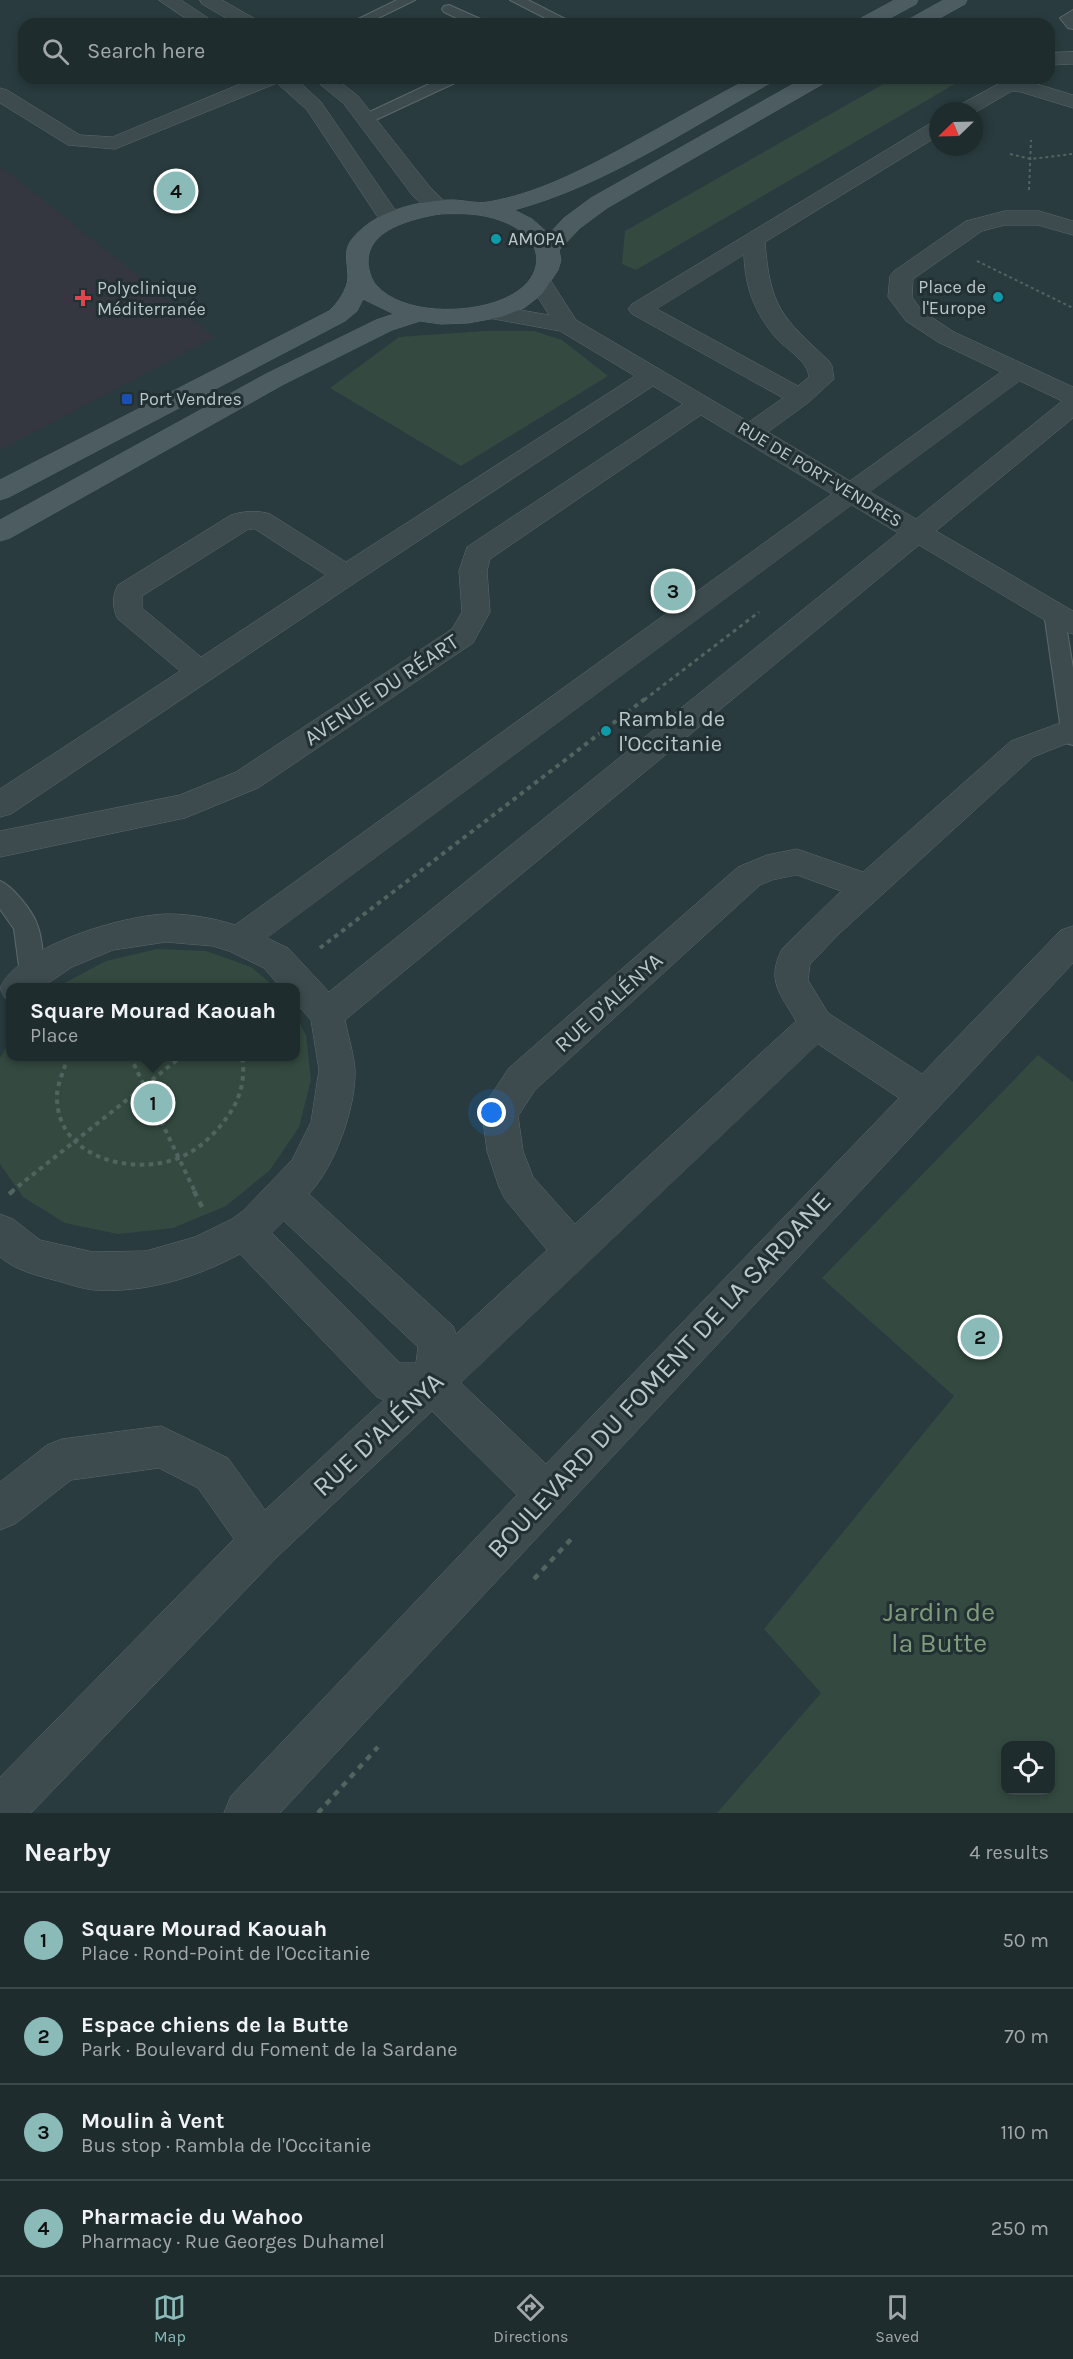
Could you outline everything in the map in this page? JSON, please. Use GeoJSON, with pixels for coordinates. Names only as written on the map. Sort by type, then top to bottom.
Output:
{"type":"FeatureCollection","features":[{"type":"Feature","properties":{"kind":"main road"},"geometry":{"type":"LineString","coordinates":[[876,18],[909,0]]}},
{"type":"Feature","properties":{"kind":"main road"},"geometry":{"type":"LineString","coordinates":[[926,18],[958,0]]}},
{"type":"Feature","properties":{"kind":"main road"},"geometry":{"type":"LineString","coordinates":[[487,209],[527,225],[540,236],[548,249],[549,266],[541,283],[529,294],[512,304],[491,312],[467,316],[441,317],[417,314],[392,306],[372,294],[359,279],[355,261],[360,245],[372,231],[391,220],[413,212],[439,207],[487,209],[511,206],[550,192],[606,165],[754,84]]}},
{"type":"Feature","properties":{"kind":"main road"},"geometry":{"type":"LineString","coordinates":[[548,249],[572,223],[599,203],[808,84]]}},
{"type":"Feature","properties":{"kind":"main road"},"geometry":{"type":"LineString","coordinates":[[0,491],[337,316],[349,306],[359,279]]}},
{"type":"Feature","properties":{"kind":"main road"},"geometry":{"type":"LineString","coordinates":[[0,532],[274,379],[355,338],[417,314]]}},
{"type":"Feature","properties":{"kind":"street"},"geometry":{"type":"LineString","coordinates":[[168,0],[197,18]]}},
{"type":"Feature","properties":{"kind":"street"},"geometry":{"type":"LineString","coordinates":[[210,0],[240,18]]}},
{"type":"Feature","properties":{"kind":"street"},"geometry":{"type":"LineString","coordinates":[[1055,59],[1073,58]]}},
{"type":"Feature","properties":{"kind":"street"},"geometry":{"type":"LineString","coordinates":[[0,94],[75,141],[115,143],[258,84]]}},
{"type":"Feature","properties":{"kind":"street"},"geometry":{"type":"LineString","coordinates":[[290,84],[314,106],[391,220]]}},
{"type":"Feature","properties":{"kind":"street"},"geometry":{"type":"LineString","coordinates":[[331,84],[351,100],[421,191],[439,207]]}},
{"type":"Feature","properties":{"kind":"street"},"geometry":{"type":"LineString","coordinates":[[978,102],[1008,84]]}},
{"type":"Feature","properties":{"kind":"street"},"geometry":{"type":"LineString","coordinates":[[1017,84],[1073,102]]}},
{"type":"Feature","properties":{"kind":"street"},"geometry":{"type":"LineString","coordinates":[[800,398],[640,309],[929,133]]}},
{"type":"Feature","properties":{"kind":"street"},"geometry":{"type":"LineString","coordinates":[[1073,228],[1039,218],[1005,218],[974,226],[902,276],[900,297],[914,316],[946,337],[1073,397]]}},
{"type":"Feature","properties":{"kind":"street"},"geometry":{"type":"LineString","coordinates":[[750,433],[800,398],[822,379],[820,366],[785,333],[764,304],[756,275],[754,240]]}},
{"type":"Feature","properties":{"kind":"street","name":"RUE DE PORT-VENDRES"},"geometry":{"type":"LineString","coordinates":[[541,283],[567,324]]}},
{"type":"Feature","properties":{"kind":"street","name":"RUE DE PORT-VENDRES"},"geometry":{"type":"LineString","coordinates":[[491,312],[567,324],[1064,619]]}},
{"type":"Feature","properties":{"kind":"street"},"geometry":{"type":"LineString","coordinates":[[239,940],[1017,372]]}},
{"type":"Feature","properties":{"kind":"street"},"geometry":{"type":"LineString","coordinates":[[3,796],[201,674],[346,574],[652,375]]}},
{"type":"Feature","properties":{"kind":"street","name":"AVENUE DU RÉART"},"geometry":{"type":"LineString","coordinates":[[0,844],[185,806],[247,780],[463,636],[476,612],[473,570],[477,554],[702,404]]}},
{"type":"Feature","properties":{"kind":"street"},"geometry":{"type":"LineString","coordinates":[[327,1014],[1073,405]]}},
{"type":"Feature","properties":{"kind":"street"},"geometry":{"type":"LineString","coordinates":[[201,674],[128,612],[128,592],[242,521],[260,520],[346,574]]}},
{"type":"Feature","properties":{"kind":"street"},"geometry":{"type":"LineString","coordinates":[[924,1095],[816,1024],[791,982],[794,959],[828,923],[1022,749],[1072,733]]}},
{"type":"Feature","properties":{"kind":"street","name":"RUE D'ALÉNYA"},"geometry":{"type":"LineString","coordinates":[[572,1250],[518,1188],[504,1151],[500,1113],[522,1078],[749,876],[767,868],[797,862],[868,887]]}},
{"type":"Feature","properties":{"kind":"street"},"geometry":{"type":"LineString","coordinates":[[23,983],[60,957],[110,937],[166,928],[213,932],[239,940],[276,958],[298,983]]}},
{"type":"Feature","properties":{"kind":"street","name":"BOULEVARD DU FOMENT DE LA SARDANE"},"geometry":{"type":"LineString","coordinates":[[248,1813],[924,1095],[1073,940]]}},
{"type":"Feature","properties":{"kind":"street"},"geometry":{"type":"LineString","coordinates":[[7,1250],[93,1271],[146,1270],[202,1254],[232,1239],[283,1195],[305,1172],[329,1123],[337,1070],[327,1014],[300,986]]}},
{"type":"Feature","properties":{"kind":"street","name":"RUE D'ALÉNYA"},"geometry":{"type":"LineString","coordinates":[[0,1811],[262,1542],[816,1024]]}},
{"type":"Feature","properties":{"kind":"street"},"geometry":{"type":"LineString","coordinates":[[283,1195],[439,1340],[433,1384]]}},
{"type":"Feature","properties":{"kind":"street"},"geometry":{"type":"LineString","coordinates":[[232,1239],[391,1383],[433,1384],[514,1461],[546,1495]]}},
{"type":"Feature","properties":{"kind":"street"},"geometry":{"type":"LineString","coordinates":[[0,1509],[62,1460],[161,1447],[213,1473],[262,1542]]}},
{"type":"Feature","properties":{"kind":"lane"},"geometry":{"type":"LineString","coordinates":[[368,18],[408,0]]}},
{"type":"Feature","properties":{"kind":"lane"},"geometry":{"type":"LineString","coordinates":[[517,0],[555,18]]}},
{"type":"Feature","properties":{"kind":"lane"},"geometry":{"type":"LineString","coordinates":[[449,9],[468,18]]}},
{"type":"Feature","properties":{"kind":"lane"},"geometry":{"type":"LineString","coordinates":[[1073,14],[1067,18],[1073,25]]}},
{"type":"Feature","properties":{"kind":"lane"},"geometry":{"type":"LineString","coordinates":[[366,119],[441,84]]}},
{"type":"Feature","properties":{"kind":"lane"},"geometry":{"type":"LineString","coordinates":[[1064,619],[1072,733]]}},
{"type":"Feature","properties":{"kind":"lane"},"geometry":{"type":"LineString","coordinates":[[0,891],[26,926],[20,983]]}},
{"type":"Feature","properties":{"kind":"path"},"geometry":{"type":"LineString","coordinates":[[1028,218],[1031,140]]}},
{"type":"Feature","properties":{"kind":"path"},"geometry":{"type":"LineString","coordinates":[[1010,154],[1031,159],[1072,154]]}},
{"type":"Feature","properties":{"kind":"path"},"geometry":{"type":"LineString","coordinates":[[945,245],[1073,308]]}},
{"type":"Feature","properties":{"kind":"path"},"geometry":{"type":"LineString","coordinates":[[288,973],[768,605]]}},
{"type":"Feature","properties":{"kind":"path"},"geometry":{"type":"LineString","coordinates":[[66,1061],[59,1074],[56,1098],[61,1122],[74,1143],[95,1158],[121,1166],[150,1166],[179,1158],[207,1143],[228,1120],[241,1095],[245,1069],[243,1061]]}},
{"type":"Feature","properties":{"kind":"path"},"geometry":{"type":"LineString","coordinates":[[132,1061],[179,1158],[232,1239]]}},
{"type":"Feature","properties":{"kind":"path"},"geometry":{"type":"LineString","coordinates":[[0,1201],[176,1061]]}},
{"type":"Feature","properties":{"kind":"shaded area","name":"Polyclinique Méditerranée"},"geometry":{"type":"Polygon","coordinates":[[[0,166],[215,337],[0,450],[0,166]]]}},
{"type":"Feature","properties":{"kind":"green space"},"geometry":{"type":"Polygon","coordinates":[[[883,84],[955,84],[636,270],[622,264],[625,231],[883,84]]]}},
{"type":"Feature","properties":{"kind":"green space"},"geometry":{"type":"Polygon","coordinates":[[[484,331],[534,331],[562,340],[608,376],[461,466],[330,388],[399,337],[484,331]]]}},
{"type":"Feature","properties":{"kind":"green space"},"geometry":{"type":"Polygon","coordinates":[[[157,949],[206,951],[251,967],[270,983],[65,983],[106,961],[157,949]]]}},
{"type":"Feature","properties":{"kind":"green space"},"geometry":{"type":"Polygon","coordinates":[[[300,1024],[306,1035],[311,1080],[299,1127],[270,1170],[226,1206],[173,1228],[118,1234],[65,1223],[23,1197],[0,1164],[0,1058],[6,1047],[6,1061],[300,1061],[300,1024]]]}},
{"type":"Feature","properties":{"kind":"green space","name":"Jardin de la Butte"},"geometry":{"type":"Polygon","coordinates":[[[1038,1055],[1073,1082],[1073,1813],[717,1813],[821,1693],[764,1629],[954,1396],[822,1278],[1038,1055]]]}},
{"type":"Feature","properties":{"kind":"place","name":"Pharmacie du Wahoo"},"geometry":{"type":"Point","coordinates":[176,191]}},
{"type":"Feature","properties":{"kind":"place","name":"AMOPA"},"geometry":{"type":"Point","coordinates":[496,239]}},
{"type":"Feature","properties":{"kind":"place","name":"Place de l'Europe"},"geometry":{"type":"Point","coordinates":[998,297]}},
{"type":"Feature","properties":{"kind":"place","name":"Polyclinique Méditerranée"},"geometry":{"type":"Point","coordinates":[83,298]}},
{"type":"Feature","properties":{"kind":"place","name":"Port Vendres"},"geometry":{"type":"Point","coordinates":[127,399]}},
{"type":"Feature","properties":{"kind":"place","name":"Moulin à Vent"},"geometry":{"type":"Point","coordinates":[673,591]}},
{"type":"Feature","properties":{"kind":"place","name":"Rambla de l'Occitanie"},"geometry":{"type":"Point","coordinates":[606,731]}},
{"type":"Feature","properties":{"kind":"place","name":"Square Mourad Kaouah"},"geometry":{"type":"Point","coordinates":[153,1103]}},
{"type":"Feature","properties":{"kind":"place","name":"Espace chiens de la Butte"},"geometry":{"type":"Point","coordinates":[980,1337]}}]}
